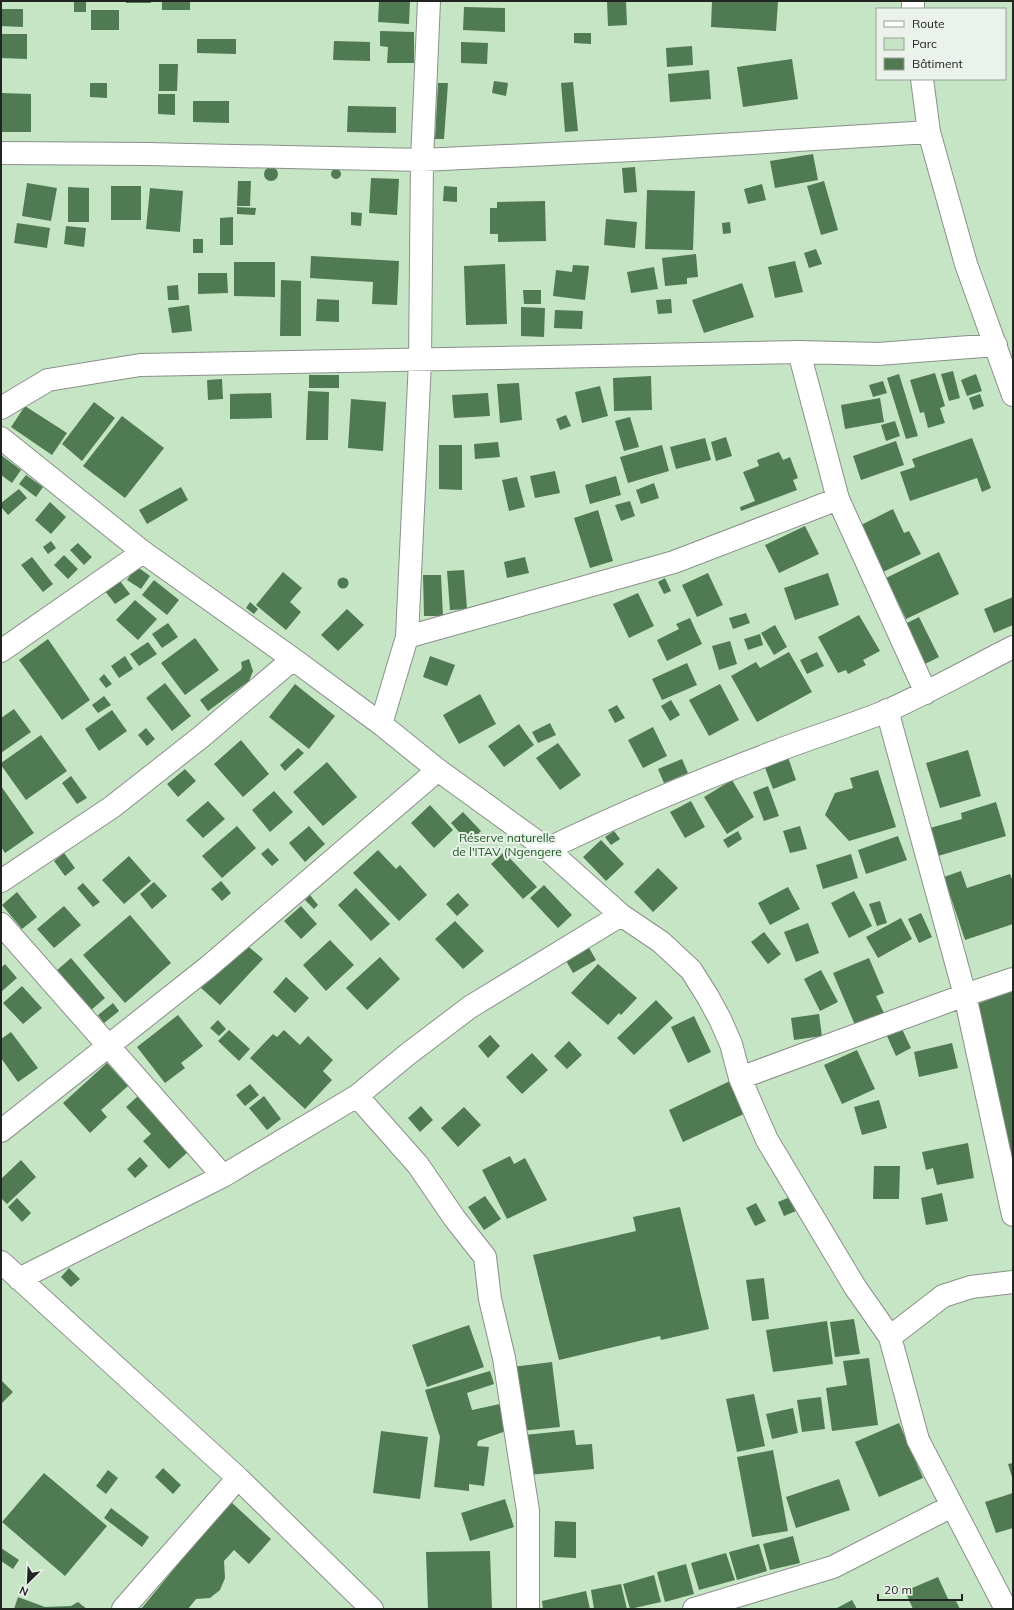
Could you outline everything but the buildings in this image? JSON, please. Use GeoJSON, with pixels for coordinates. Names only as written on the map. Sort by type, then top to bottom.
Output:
{"type":"FeatureCollection","features":[{"type":"Feature","properties":{"kind":"street"},"geometry":{"type":"LineString","coordinates":[[381,724],[407,637],[420,361],[422,160],[429,1]]}},
{"type":"Feature","properties":{"kind":"street"},"geometry":{"type":"LineString","coordinates":[[922,80],[929,132],[966,264],[1013,395]]}},
{"type":"Feature","properties":{"kind":"street"},"geometry":{"type":"LineString","coordinates":[[1,154],[147,154],[422,160],[654,149],[929,132]]}},
{"type":"Feature","properties":{"kind":"street"},"geometry":{"type":"LineString","coordinates":[[1,408],[48,380],[140,365],[420,361],[798,352],[878,354],[996,346]]}},
{"type":"Feature","properties":{"kind":"street"},"geometry":{"type":"LineString","coordinates":[[798,352],[838,499],[926,693]]}},
{"type":"Feature","properties":{"kind":"street"},"geometry":{"type":"LineString","coordinates":[[1,438],[143,552],[293,659],[381,724],[438,770],[547,849],[621,915],[661,942],[691,970],[720,1019],[731,1044],[740,1078],[767,1140],[855,1287],[890,1337],[918,1440],[1006,1609]]}},
{"type":"Feature","properties":{"kind":"street"},"geometry":{"type":"LineString","coordinates":[[407,637],[674,562],[838,499]]}},
{"type":"Feature","properties":{"kind":"street"},"geometry":{"type":"LineString","coordinates":[[1,651],[143,552]]}},
{"type":"Feature","properties":{"kind":"street"},"geometry":{"type":"LineString","coordinates":[[547,849],[602,823],[688,786],[887,710],[926,693],[1013,647]]}},
{"type":"Feature","properties":{"kind":"street"},"geometry":{"type":"LineString","coordinates":[[1,881],[112,807],[201,737],[293,659]]}},
{"type":"Feature","properties":{"kind":"street"},"geometry":{"type":"LineString","coordinates":[[887,710],[965,995],[1013,1215]]}},
{"type":"Feature","properties":{"kind":"street"},"geometry":{"type":"LineString","coordinates":[[1,1130],[208,967],[438,770]]}},
{"type":"Feature","properties":{"kind":"street"},"geometry":{"type":"LineString","coordinates":[[19,1279],[223,1176],[357,1096],[408,1054],[470,1007],[621,915]]}},
{"type":"Feature","properties":{"kind":"street"},"geometry":{"type":"LineString","coordinates":[[1,924],[109,1044],[223,1176]]}},
{"type":"Feature","properties":{"kind":"street"},"geometry":{"type":"LineString","coordinates":[[740,1078],[965,995],[1013,979]]}},
{"type":"Feature","properties":{"kind":"street"},"geometry":{"type":"LineString","coordinates":[[357,1096],[418,1165],[455,1219],[485,1257],[490,1299],[504,1358],[528,1511],[528,1609]]}},
{"type":"Feature","properties":{"kind":"street"},"geometry":{"type":"LineString","coordinates":[[1,1262],[238,1478],[372,1609]]}},
{"type":"Feature","properties":{"kind":"street"},"geometry":{"type":"LineString","coordinates":[[890,1337],[943,1296],[972,1287],[1013,1282]]}},
{"type":"Feature","properties":{"kind":"street"},"geometry":{"type":"LineString","coordinates":[[123,1609],[238,1478]]}},
{"type":"Feature","properties":{"kind":"street"},"geometry":{"type":"LineString","coordinates":[[694,1609],[833,1567],[952,1506]]}},
{"type":"Feature","properties":{"kind":"green space","name":"Réserve naturelle de l'ITAV (Ngengere"},"geometry":{"type":"Polygon","coordinates":[[[1,1],[1013,1],[1013,1609],[1,1609],[1,1]]]}}]}
